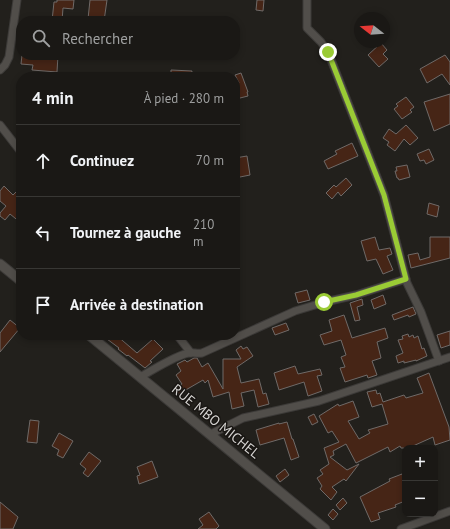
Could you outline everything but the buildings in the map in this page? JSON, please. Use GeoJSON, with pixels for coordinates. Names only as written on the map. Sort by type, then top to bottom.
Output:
{"type":"FeatureCollection","features":[{"type":"Feature","properties":{"kind":"street"},"geometry":{"type":"LineString","coordinates":[[0,70],[9,57],[17,0]]}},
{"type":"Feature","properties":{"kind":"street"},"geometry":{"type":"LineString","coordinates":[[307,0],[307,28],[321,42],[330,60],[384,195],[406,279],[421,312],[439,361]]}},
{"type":"Feature","properties":{"kind":"street"},"geometry":{"type":"LineString","coordinates":[[0,125],[16,146]]}},
{"type":"Feature","properties":{"kind":"street"},"geometry":{"type":"LineString","coordinates":[[0,264],[16,277]]}},
{"type":"Feature","properties":{"kind":"street"},"geometry":{"type":"LineString","coordinates":[[240,336],[296,311],[324,302],[356,295],[406,279]]}},
{"type":"Feature","properties":{"kind":"street","name":"RUE MBO MICHEL"},"geometry":{"type":"LineString","coordinates":[[95,340],[325,529]]}},
{"type":"Feature","properties":{"kind":"street"},"geometry":{"type":"LineString","coordinates":[[181,340],[191,352],[196,354],[202,353],[231,340]]}},
{"type":"Feature","properties":{"kind":"street"},"geometry":{"type":"LineString","coordinates":[[140,377],[191,352]]}},
{"type":"Feature","properties":{"kind":"street"},"geometry":{"type":"LineString","coordinates":[[211,434],[243,418],[319,401],[450,357]]}},
{"type":"Feature","properties":{"kind":"street"},"geometry":{"type":"LineString","coordinates":[[401,529],[450,511]]}},
{"type":"Feature","properties":{"kind":"route"},"geometry":{"type":"LineString","coordinates":[[324,302],[356,295],[406,279],[384,195],[328,52]]}}]}
